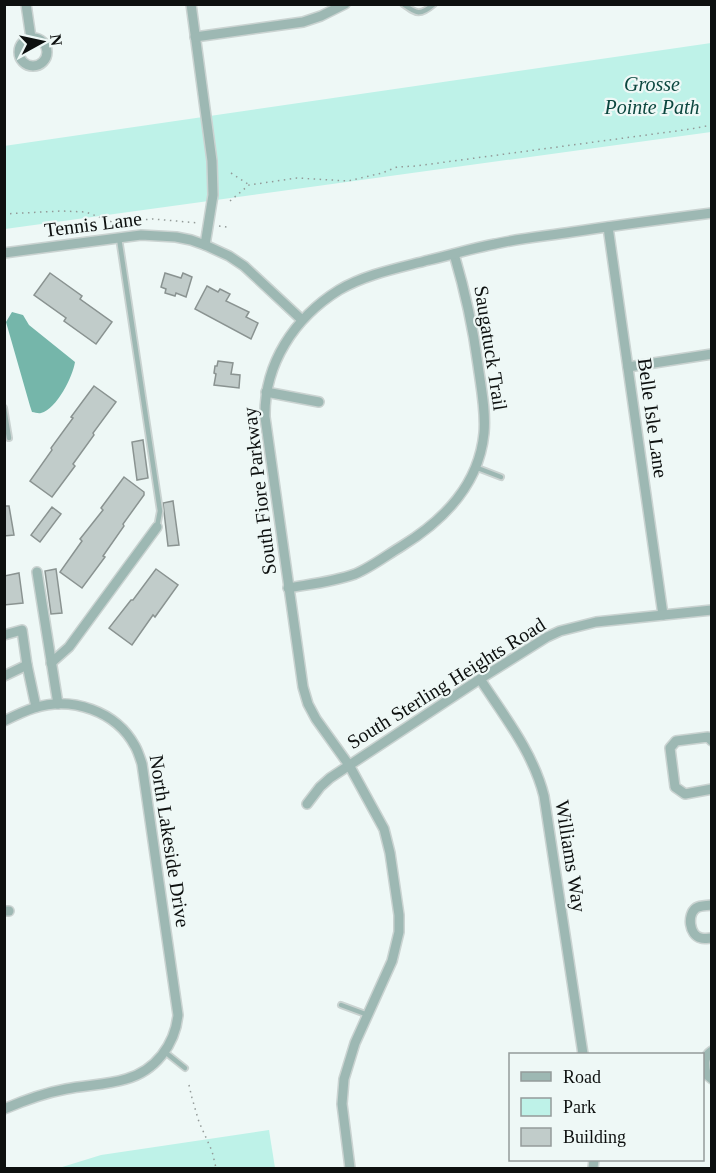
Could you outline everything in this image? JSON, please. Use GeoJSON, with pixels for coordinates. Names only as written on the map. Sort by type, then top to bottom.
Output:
{"type":"FeatureCollection","features":[{"type":"Feature","properties":{"kind":"street"},"geometry":{"type":"LineString","coordinates":[[26,4],[31,38]]}},
{"type":"Feature","properties":{"kind":"street"},"geometry":{"type":"LineString","coordinates":[[191,4],[212,161],[213,195],[205,244]]}},
{"type":"Feature","properties":{"kind":"street"},"geometry":{"type":"LineString","coordinates":[[195,37],[303,22],[345,4]]}},
{"type":"Feature","properties":{"kind":"street","name":"South Fiore Parkway"},"geometry":{"type":"LineString","coordinates":[[350,765],[316,719],[308,704],[303,687],[288,588],[265,417],[266,392],[272,370],[290,334],[317,306],[339,290],[361,279],[384,272],[495,244],[711,213]]}},
{"type":"Feature","properties":{"kind":"street","name":"Belle Isle Lane"},"geometry":{"type":"LineString","coordinates":[[608,227],[663,615]]}},
{"type":"Feature","properties":{"kind":"street","name":"Tennis Lane"},"geometry":{"type":"LineString","coordinates":[[4,253],[153,235],[191,240],[205,244],[244,266],[302,320]]}},
{"type":"Feature","properties":{"kind":"street","name":"Saugatuck Trail"},"geometry":{"type":"LineString","coordinates":[[288,588],[328,582],[357,573],[416,537],[448,510],[463,491],[475,467],[484,433],[482,391],[473,328],[454,254]]}},
{"type":"Feature","properties":{"kind":"street"},"geometry":{"type":"LineString","coordinates":[[628,367],[711,354]]}},
{"type":"Feature","properties":{"kind":"street"},"geometry":{"type":"LineString","coordinates":[[266,392],[319,402]]}},
{"type":"Feature","properties":{"kind":"street"},"geometry":{"type":"LineString","coordinates":[[51,663],[69,647],[157,527]]}},
{"type":"Feature","properties":{"kind":"street"},"geometry":{"type":"LineString","coordinates":[[37,572],[58,704]]}},
{"type":"Feature","properties":{"kind":"street","name":"South Sterling Heights Road"},"geometry":{"type":"LineString","coordinates":[[307,804],[330,778],[379,744],[547,637],[560,631],[596,622],[711,610]]}},
{"type":"Feature","properties":{"kind":"street"},"geometry":{"type":"LineString","coordinates":[[4,635],[22,630],[36,707]]}},
{"type":"Feature","properties":{"kind":"street"},"geometry":{"type":"LineString","coordinates":[[4,676],[27,665]]}},
{"type":"Feature","properties":{"kind":"street","name":"Williams Way"},"geometry":{"type":"LineString","coordinates":[[480,679],[524,747],[540,779],[583,1053]]}},
{"type":"Feature","properties":{"kind":"street","name":"North Lakeside Drive"},"geometry":{"type":"LineString","coordinates":[[4,721],[36,707],[58,704],[85,706],[102,714],[123,730],[135,747],[142,764],[178,1015],[174,1035],[165,1052]]}},
{"type":"Feature","properties":{"kind":"street"},"geometry":{"type":"LineString","coordinates":[[711,741],[708,737],[676,741],[670,748],[675,787],[685,794],[711,789]]}},
{"type":"Feature","properties":{"kind":"street"},"geometry":{"type":"LineString","coordinates":[[350,765],[384,829],[399,915],[399,932],[392,961],[356,1043],[344,1080],[342,1104],[350,1168]]}},
{"type":"Feature","properties":{"kind":"street"},"geometry":{"type":"LineString","coordinates":[[711,905],[700,906],[696,909],[691,914],[690,922],[692,931],[698,937],[711,938]]}},
{"type":"Feature","properties":{"kind":"street"},"geometry":{"type":"LineString","coordinates":[[711,1051],[704,1063],[705,1074],[711,1079]]}},
{"type":"Feature","properties":{"kind":"street"},"geometry":{"type":"LineString","coordinates":[[4,1109],[39,1095],[134,1077],[154,1064],[165,1052]]}},
{"type":"Feature","properties":{"kind":"lane"},"geometry":{"type":"LineString","coordinates":[[403,4],[415,12],[425,12],[434,4]]}},
{"type":"Feature","properties":{"kind":"lane"},"geometry":{"type":"LineString","coordinates":[[119,238],[160,511],[157,527]]}},
{"type":"Feature","properties":{"kind":"lane"},"geometry":{"type":"LineString","coordinates":[[4,408],[9,438]]}},
{"type":"Feature","properties":{"kind":"lane"},"geometry":{"type":"LineString","coordinates":[[475,467],[501,477]]}},
{"type":"Feature","properties":{"kind":"lane"},"geometry":{"type":"LineString","coordinates":[[341,1005],[368,1015]]}},
{"type":"Feature","properties":{"kind":"lane"},"geometry":{"type":"LineString","coordinates":[[165,1052],[185,1068]]}},
{"type":"Feature","properties":{"kind":"path"},"geometry":{"type":"LineString","coordinates":[[230,201],[249,185],[297,178],[348,181],[397,167],[711,125]]}},
{"type":"Feature","properties":{"kind":"path"},"geometry":{"type":"LineString","coordinates":[[231,173],[249,185]]}},
{"type":"Feature","properties":{"kind":"path"},"geometry":{"type":"LineString","coordinates":[[4,214],[86,212],[112,222],[153,219],[227,227]]}},
{"type":"Feature","properties":{"kind":"path"},"geometry":{"type":"LineString","coordinates":[[189,1085],[199,1122],[212,1150],[216,1168]]}},
{"type":"Feature","properties":{"kind":"green space","name":"Grosse Pointe Path"},"geometry":{"type":"Polygon","coordinates":[[[711,43],[711,132],[5,229],[4,146],[711,43]]]}},
{"type":"Feature","properties":{"kind":"green space"},"geometry":{"type":"Polygon","coordinates":[[[269,1130],[275,1168],[59,1168],[101,1155],[269,1130]]]}},
{"type":"Feature","properties":{"kind":"shaded area"},"geometry":{"type":"Polygon","coordinates":[[[12,312],[23,315],[29,325],[75,362],[68,383],[58,399],[41,413],[32,412],[30,406],[6,322],[12,312]]]}},
{"type":"Feature","properties":{"kind":"building"},"geometry":{"type":"Polygon","coordinates":[[[50,273],[112,322],[96,344],[34,295],[50,273]]]}},
{"type":"Feature","properties":{"kind":"building"},"geometry":{"type":"Polygon","coordinates":[[[165,273],[181,278],[183,273],[192,277],[186,297],[176,293],[175,296],[165,293],[166,289],[161,287],[165,273]]]}},
{"type":"Feature","properties":{"kind":"building"},"geometry":{"type":"Polygon","coordinates":[[[207,286],[218,292],[220,289],[230,294],[226,301],[249,312],[246,317],[258,323],[251,339],[195,309],[207,286]]]}},
{"type":"Feature","properties":{"kind":"building"},"geometry":{"type":"Polygon","coordinates":[[[218,361],[233,363],[231,374],[240,375],[239,388],[214,385],[215,366],[218,361]]]}},
{"type":"Feature","properties":{"kind":"building"},"geometry":{"type":"Polygon","coordinates":[[[94,386],[116,402],[52,497],[30,481],[94,386]]]}},
{"type":"Feature","properties":{"kind":"building"},"geometry":{"type":"Polygon","coordinates":[[[143,440],[148,478],[137,480],[132,442],[143,440]]]}},
{"type":"Feature","properties":{"kind":"building"},"geometry":{"type":"Polygon","coordinates":[[[124,477],[144,492],[144,495],[123,524],[124,526],[103,556],[105,557],[82,588],[60,572],[82,541],[80,539],[103,510],[101,508],[124,477]]]}},
{"type":"Feature","properties":{"kind":"building"},"geometry":{"type":"Polygon","coordinates":[[[173,501],[179,545],[168,546],[163,503],[173,501]]]}},
{"type":"Feature","properties":{"kind":"building"},"geometry":{"type":"Polygon","coordinates":[[[4,506],[9,506],[14,535],[4,536],[4,506]]]}},
{"type":"Feature","properties":{"kind":"building"},"geometry":{"type":"Polygon","coordinates":[[[52,507],[61,514],[40,542],[31,535],[52,507]]]}},
{"type":"Feature","properties":{"kind":"building"},"geometry":{"type":"Polygon","coordinates":[[[56,569],[62,613],[51,614],[45,571],[56,569]]]}},
{"type":"Feature","properties":{"kind":"building"},"geometry":{"type":"Polygon","coordinates":[[[156,569],[178,585],[132,645],[109,628],[156,569]]]}},
{"type":"Feature","properties":{"kind":"building"},"geometry":{"type":"Polygon","coordinates":[[[19,573],[23,603],[4,605],[4,576],[19,573]]]}}]}
